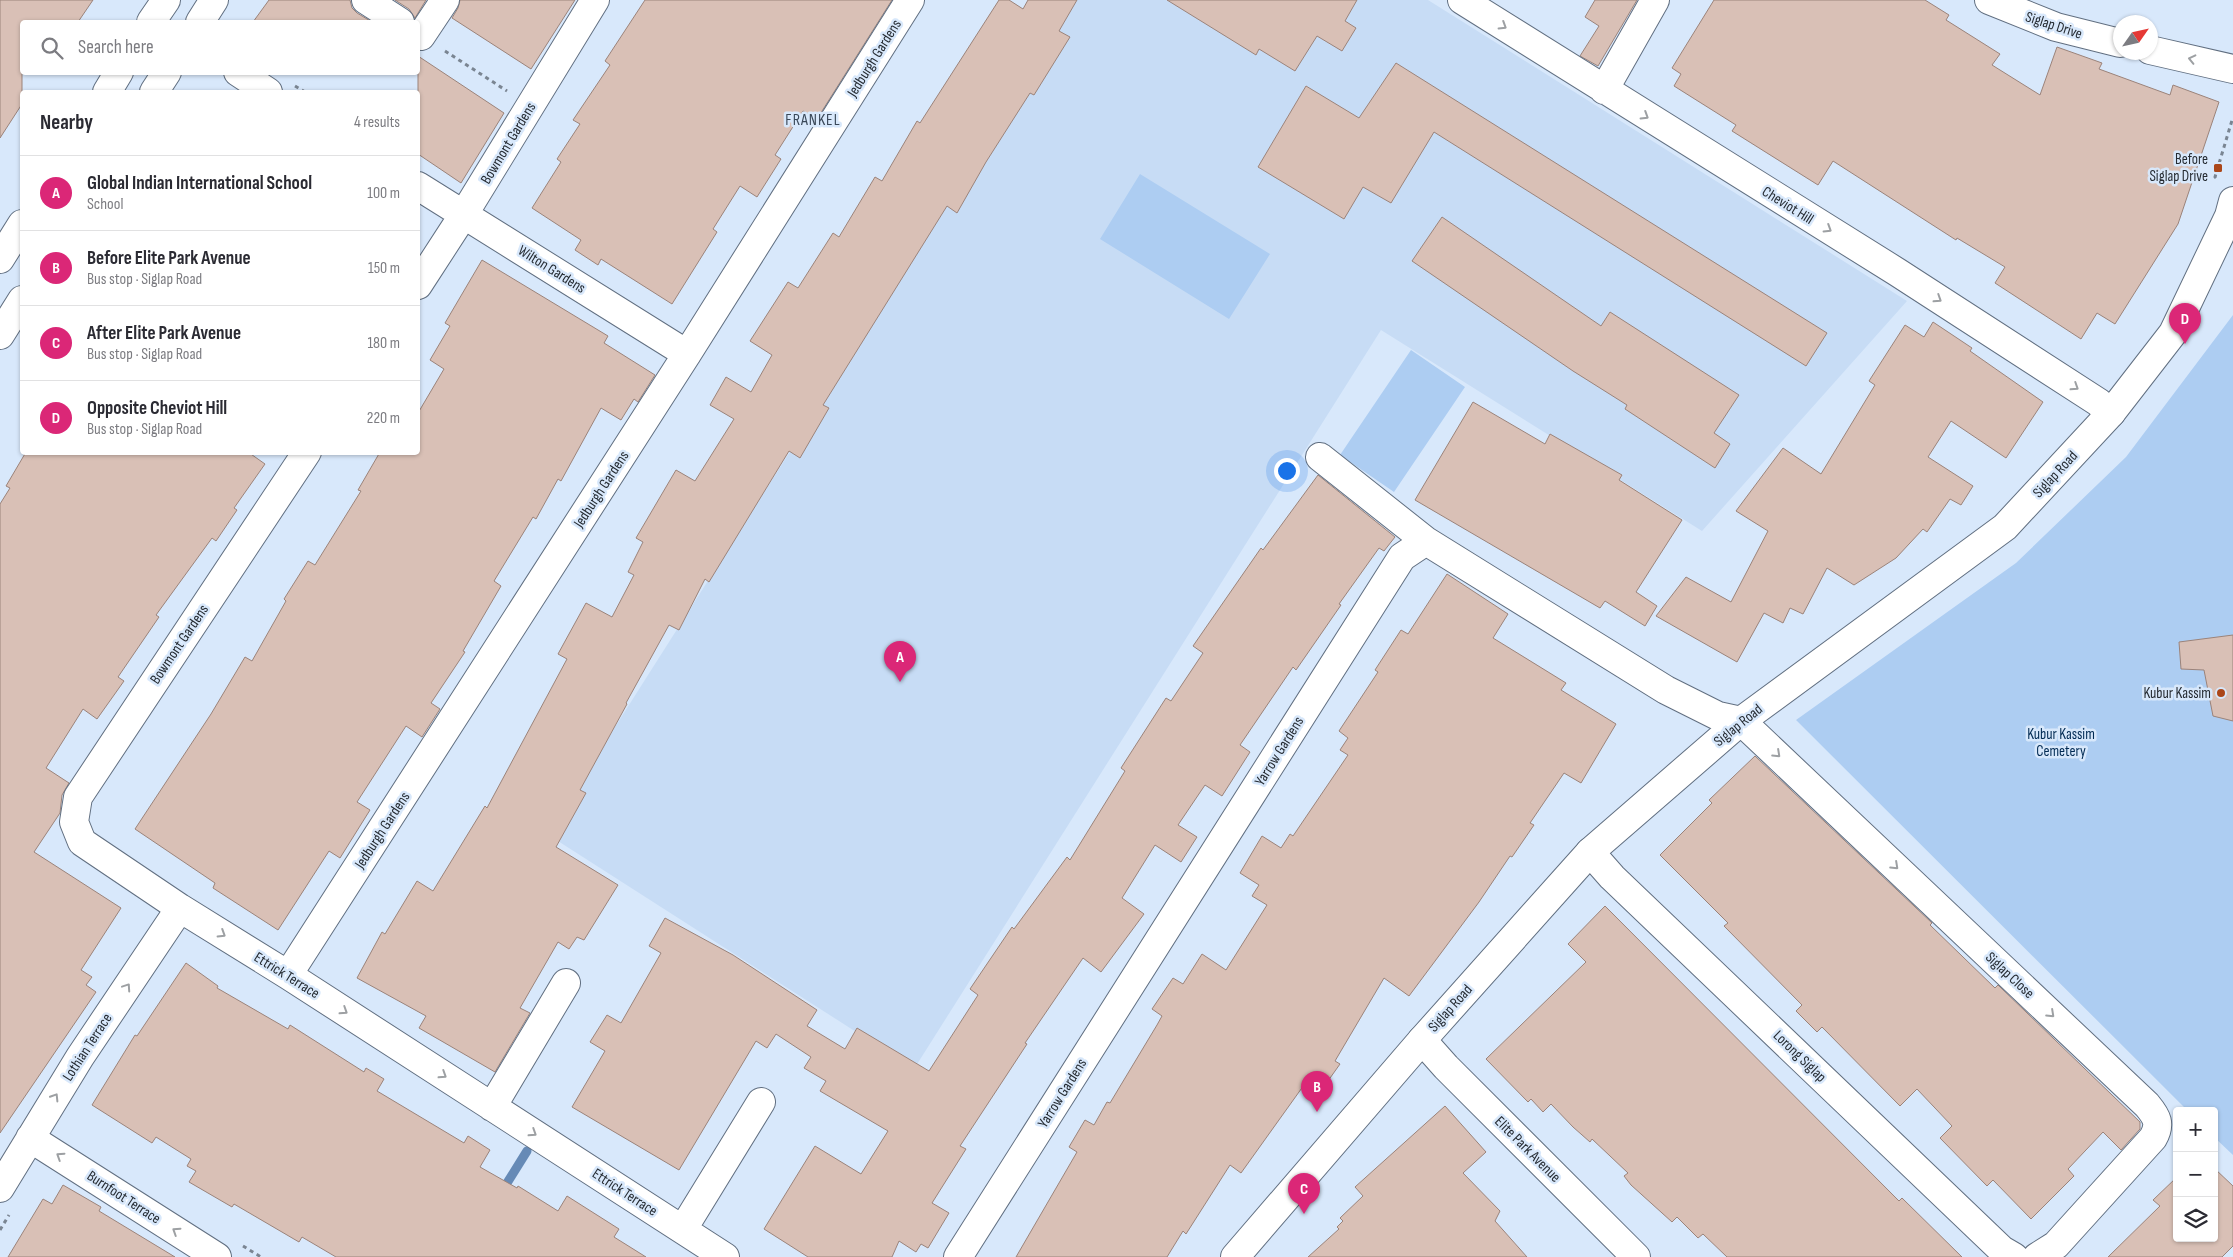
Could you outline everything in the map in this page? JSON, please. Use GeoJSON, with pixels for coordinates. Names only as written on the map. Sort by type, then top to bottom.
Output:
{"type":"FeatureCollection","features":[{"type":"Feature","properties":{"kind":"street"},"geometry":{"type":"LineString","coordinates":[[201,20],[214,0]]}},
{"type":"Feature","properties":{"kind":"street"},"geometry":{"type":"LineString","coordinates":[[366,0],[396,20]]}},
{"type":"Feature","properties":{"kind":"street"},"geometry":{"type":"LineString","coordinates":[[420,24],[445,0]]}},
{"type":"Feature","properties":{"kind":"street","name":"Bowmont Gardens"},"geometry":{"type":"LineString","coordinates":[[420,282],[464,214],[595,0]]}},
{"type":"Feature","properties":{"kind":"street","name":"Jedburgh Gardens"},"geometry":{"type":"LineString","coordinates":[[288,975],[687,354],[910,0]]}},
{"type":"Feature","properties":{"kind":"street","name":"Cheviot Hill"},"geometry":{"type":"LineString","coordinates":[[1462,0],[1905,278],[2098,402],[2111,414]]}},
{"type":"Feature","properties":{"kind":"street"},"geometry":{"type":"LineString","coordinates":[[1604,90],[1655,0]]}},
{"type":"Feature","properties":{"kind":"street","name":"Siglap Drive"},"geometry":{"type":"LineString","coordinates":[[1989,0],[2056,27],[2113,41]]}},
{"type":"Feature","properties":{"kind":"street"},"geometry":{"type":"LineString","coordinates":[[2158,52],[2233,69]]}},
{"type":"Feature","properties":{"kind":"street"},"geometry":{"type":"LineString","coordinates":[[108,90],[118,75]]}},
{"type":"Feature","properties":{"kind":"street"},"geometry":{"type":"LineString","coordinates":[[155,90],[165,75]]}},
{"type":"Feature","properties":{"kind":"street"},"geometry":{"type":"LineString","coordinates":[[242,75],[265,90]]}},
{"type":"Feature","properties":{"kind":"street","name":"Wilton Gardens"},"geometry":{"type":"LineString","coordinates":[[420,187],[687,354]]}},
{"type":"Feature","properties":{"kind":"street","name":"Siglap Road"},"geometry":{"type":"LineString","coordinates":[[1235,1257],[1422,1040],[1590,852],[1729,718],[2006,527],[2111,414],[2174,333],[2229,204]]}},
{"type":"Feature","properties":{"kind":"street"},"geometry":{"type":"LineString","coordinates":[[0,259],[20,227]]}},
{"type":"Feature","properties":{"kind":"street"},"geometry":{"type":"LineString","coordinates":[[0,335],[20,303]]}},
{"type":"Feature","properties":{"kind":"street","name":"Bowmont Gardens"},"geometry":{"type":"LineString","coordinates":[[82,842],[74,822],[78,797],[305,455]]}},
{"type":"Feature","properties":{"kind":"street"},"geometry":{"type":"LineString","coordinates":[[1320,457],[1426,541],[1666,690],[1729,718]]}},
{"type":"Feature","properties":{"kind":"street","name":"Yarrow Gardens"},"geometry":{"type":"LineString","coordinates":[[958,1257],[1402,557],[1426,541]]}},
{"type":"Feature","properties":{"kind":"street","name":"Siglap Close"},"geometry":{"type":"LineString","coordinates":[[1729,718],[2140,1098],[2158,1122],[2158,1129],[2153,1138],[2056,1245],[2037,1257]]}},
{"type":"Feature","properties":{"kind":"street","name":"Ettrick Terrace"},"geometry":{"type":"LineString","coordinates":[[82,842],[180,908],[288,975],[726,1257]]}},
{"type":"Feature","properties":{"kind":"street","name":"Lorong Siglap"},"geometry":{"type":"LineString","coordinates":[[1590,852],[1612,877],[2002,1250],[2014,1257]]}},
{"type":"Feature","properties":{"kind":"street","name":"Lothian Terrace"},"geometry":{"type":"LineString","coordinates":[[0,1188],[80,1057],[180,908]]}},
{"type":"Feature","properties":{"kind":"street"},"geometry":{"type":"LineString","coordinates":[[492,1106],[566,983]]}},
{"type":"Feature","properties":{"kind":"street","name":"Elite Park Avenue"},"geometry":{"type":"LineString","coordinates":[[1422,1040],[1453,1074],[1636,1257]]}},
{"type":"Feature","properties":{"kind":"street"},"geometry":{"type":"LineString","coordinates":[[683,1229],[761,1102]]}},
{"type":"Feature","properties":{"kind":"street","name":"Burnfoot Terrace"},"geometry":{"type":"LineString","coordinates":[[30,1138],[217,1257]]}},
{"type":"Feature","properties":{"kind":"path"},"geometry":{"type":"LineString","coordinates":[[420,35],[519,98],[530,107]]}},
{"type":"Feature","properties":{"kind":"path"},"geometry":{"type":"LineString","coordinates":[[2229,204],[2215,177],[2233,117]]}},
{"type":"Feature","properties":{"kind":"shaded area"},"geometry":{"type":"Polygon","coordinates":[[[1077,0],[1428,0],[1907,301],[1702,531],[1381,330],[914,1069],[547,834],[1077,0]]]}},
{"type":"Feature","properties":{"kind":"green space"},"geometry":{"type":"Polygon","coordinates":[[[1140,174],[1270,254],[1229,319],[1100,239],[1140,174]]]}},
{"type":"Feature","properties":{"kind":"green space","name":"Kubur Kassim Cemetery"},"geometry":{"type":"Polygon","coordinates":[[[2233,315],[2233,1155],[2218,1141],[2218,1107],[2184,1107],[1796,720],[2016,563],[2126,457],[2233,315]]]}},
{"type":"Feature","properties":{"kind":"green space"},"geometry":{"type":"Polygon","coordinates":[[[1411,350],[1465,387],[1394,492],[1340,455],[1411,350]]]}},
{"type":"Feature","properties":{"kind":"building"},"geometry":{"type":"Polygon","coordinates":[[[0,0],[93,0],[79,20],[20,20],[20,75],[22,75],[22,90],[20,90],[20,107],[0,138],[0,0]]]}},
{"type":"Feature","properties":{"kind":"building"},"geometry":{"type":"Polygon","coordinates":[[[269,0],[350,0],[352,8],[369,20],[254,20],[269,0]]]}},
{"type":"Feature","properties":{"kind":"building"},"geometry":{"type":"Polygon","coordinates":[[[395,0],[426,0],[415,18],[409,9],[395,0]]]}},
{"type":"Feature","properties":{"kind":"building"},"geometry":{"type":"Polygon","coordinates":[[[460,0],[575,0],[531,69],[452,18],[460,0]]]}},
{"type":"Feature","properties":{"kind":"building"},"geometry":{"type":"Polygon","coordinates":[[[645,0],[892,0],[817,119],[803,111],[775,155],[781,159],[757,197],[740,186],[713,229],[717,232],[672,304],[601,259],[598,265],[575,250],[581,240],[532,208],[561,162],[557,159],[580,124],[573,120],[610,65],[605,61],[645,0]]]}},
{"type":"Feature","properties":{"kind":"building"},"geometry":{"type":"Polygon","coordinates":[[[999,0],[1009,0],[1023,9],[1028,0],[1077,0],[1059,31],[1070,37],[1034,95],[1030,93],[986,162],[957,213],[947,206],[823,405],[829,408],[800,458],[789,451],[709,582],[705,579],[679,630],[669,625],[580,790],[586,793],[556,847],[618,885],[584,940],[577,937],[569,949],[558,942],[520,1008],[530,1013],[495,1072],[419,1028],[426,1016],[357,978],[382,932],[385,934],[417,881],[433,891],[485,806],[487,808],[567,659],[558,654],[586,603],[612,617],[634,575],[628,572],[643,542],[636,538],[676,470],[695,481],[734,419],[710,405],[726,377],[751,392],[772,355],[750,341],[788,282],[798,288],[833,233],[839,237],[875,177],[882,181],[917,121],[920,123],[999,0]]]}},
{"type":"Feature","properties":{"kind":"building"},"geometry":{"type":"Polygon","coordinates":[[[1167,0],[1357,0],[1345,21],[1356,28],[1342,51],[1317,36],[1295,71],[1259,49],[1256,55],[1167,0]]]}},
{"type":"Feature","properties":{"kind":"building"},"geometry":{"type":"Polygon","coordinates":[[[1595,0],[1637,0],[1598,66],[1580,56],[1599,26],[1585,17],[1595,0]]]}},
{"type":"Feature","properties":{"kind":"building"},"geometry":{"type":"Polygon","coordinates":[[[1714,0],[1925,0],[1949,15],[1946,20],[2000,54],[1992,65],[2040,95],[2057,47],[2102,63],[2099,69],[2170,95],[2173,85],[2219,102],[2178,224],[2115,324],[2097,313],[2081,339],[1995,283],[2005,267],[1957,238],[1956,240],[1833,161],[1818,185],[1732,131],[1736,125],[1674,86],[1681,74],[1672,68],[1714,0]]]}},
{"type":"Feature","properties":{"kind":"building"},"geometry":{"type":"Polygon","coordinates":[[[420,57],[504,113],[461,183],[420,155],[420,90],[418,90],[420,57]]]}},
{"type":"Feature","properties":{"kind":"building"},"geometry":{"type":"Polygon","coordinates":[[[1396,63],[1827,333],[1806,366],[1434,132],[1391,203],[1363,187],[1344,219],[1258,167],[1306,86],[1359,118],[1396,63]]]}},
{"type":"Feature","properties":{"kind":"building"},"geometry":{"type":"Polygon","coordinates":[[[1442,217],[1601,326],[1610,312],[1739,395],[1714,433],[1730,444],[1715,468],[1625,409],[1627,405],[1573,371],[1412,261],[1442,217]]]}},
{"type":"Feature","properties":{"kind":"building"},"geometry":{"type":"Polygon","coordinates":[[[482,260],[608,336],[604,343],[655,375],[638,402],[634,399],[621,420],[601,408],[561,481],[558,479],[536,519],[533,517],[494,581],[501,586],[463,651],[465,652],[431,703],[440,709],[422,737],[406,726],[357,802],[370,810],[340,858],[329,851],[278,930],[213,888],[215,883],[135,829],[211,714],[245,657],[252,661],[286,601],[284,599],[308,561],[315,565],[361,491],[358,490],[378,455],[420,455],[420,410],[444,369],[430,360],[450,326],[445,323],[482,260]]]}},
{"type":"Feature","properties":{"kind":"building"},"geometry":{"type":"Polygon","coordinates":[[[1933,322],[1972,348],[1970,351],[2043,402],[2006,458],[1951,421],[1928,457],[1973,486],[1961,505],[1950,499],[1927,532],[1923,529],[1896,558],[1854,585],[1827,568],[1803,614],[1790,608],[1783,623],[1764,613],[1737,662],[1656,616],[1686,577],[1731,602],[1768,531],[1736,511],[1783,448],[1821,474],[1875,385],[1869,381],[1905,325],[1924,337],[1933,322]]]}},
{"type":"Feature","properties":{"kind":"building"},"geometry":{"type":"Polygon","coordinates":[[[1473,402],[1545,444],[1550,434],[1622,475],[1619,480],[1682,520],[1636,592],[1657,606],[1645,626],[1605,601],[1600,608],[1415,500],[1473,402]]]}},
{"type":"Feature","properties":{"kind":"building"},"geometry":{"type":"Polygon","coordinates":[[[24,455],[252,455],[265,464],[234,508],[237,510],[216,541],[212,538],[156,615],[159,617],[118,677],[124,681],[97,719],[83,709],[46,768],[69,783],[62,795],[60,813],[34,852],[121,908],[81,970],[92,977],[86,985],[96,992],[0,1133],[0,504],[10,488],[6,486],[24,455]]]}},
{"type":"Feature","properties":{"kind":"building"},"geometry":{"type":"Polygon","coordinates":[[[1318,475],[1395,537],[1384,551],[1379,548],[1339,604],[1341,605],[1296,670],[1293,667],[1240,745],[1250,752],[1222,796],[1205,785],[1178,825],[1197,837],[1181,862],[1155,845],[1122,898],[1144,914],[1101,972],[1083,958],[1025,1043],[1027,1044],[960,1146],[966,1149],[932,1203],[949,1213],[928,1248],[921,1244],[916,1252],[899,1241],[892,1257],[808,1257],[764,1229],[815,1146],[861,1174],[888,1131],[820,1091],[826,1081],[804,1068],[811,1057],[776,1034],[767,1048],[756,1041],[679,1170],[572,1107],[605,1051],[590,1042],[607,1015],[621,1023],[661,953],[649,946],[665,918],[733,955],[817,1010],[807,1026],[845,1049],[857,1028],[929,1071],[978,995],[970,989],[1012,927],[1014,929],[1067,857],[1070,860],[1125,771],[1121,768],[1166,698],[1171,701],[1203,653],[1193,646],[1261,548],[1263,550],[1318,475]]]}},
{"type":"Feature","properties":{"kind":"building"},"geometry":{"type":"Polygon","coordinates":[[[1447,574],[1508,614],[1493,638],[1566,683],[1561,690],[1616,724],[1581,783],[1564,773],[1530,823],[1534,825],[1512,857],[1510,856],[1479,902],[1409,996],[1384,978],[1335,1061],[1340,1064],[1318,1095],[1304,1085],[1241,1173],[1230,1165],[1186,1234],[1183,1231],[1167,1257],[1016,1257],[1077,1152],[1069,1147],[1085,1120],[1094,1125],[1107,1102],[1110,1103],[1157,1025],[1162,1016],[1152,1009],[1173,978],[1183,984],[1202,954],[1226,970],[1267,905],[1252,896],[1259,885],[1240,873],[1262,836],[1281,848],[1290,834],[1293,836],[1348,755],[1340,750],[1348,738],[1339,731],[1378,672],[1375,670],[1401,630],[1408,634],[1447,574]]]}},
{"type":"Feature","properties":{"kind":"building","name":"Kubur Kassim"},"geometry":{"type":"Polygon","coordinates":[[[2233,635],[2233,721],[2213,716],[2204,670],[2181,669],[2179,642],[2233,635]]]}},
{"type":"Feature","properties":{"kind":"building"},"geometry":{"type":"Polygon","coordinates":[[[1755,756],[1932,923],[1930,925],[1995,988],[1998,985],[2140,1122],[2140,1129],[2121,1150],[2103,1132],[2068,1169],[2074,1176],[2031,1219],[1993,1180],[1987,1186],[1940,1138],[1952,1126],[1917,1089],[1900,1106],[1822,1027],[1817,1032],[1796,1011],[1802,1005],[1724,926],[1728,923],[1660,855],[1712,803],[1709,800],[1755,756]]]}},
{"type":"Feature","properties":{"kind":"building"},"geometry":{"type":"Polygon","coordinates":[[[1605,906],[1899,1201],[1902,1198],[1962,1257],[1727,1257],[1703,1234],[1698,1238],[1677,1217],[1672,1222],[1631,1185],[1624,1176],[1628,1173],[1592,1139],[1590,1142],[1573,1127],[1551,1104],[1543,1112],[1531,1099],[1528,1102],[1486,1059],[1586,962],[1568,944],[1605,906]]]}},
{"type":"Feature","properties":{"kind":"building"},"geometry":{"type":"Polygon","coordinates":[[[186,963],[218,986],[217,988],[288,1029],[290,1025],[364,1072],[366,1068],[384,1079],[377,1091],[464,1143],[468,1136],[490,1150],[480,1167],[517,1188],[518,1186],[558,1211],[567,1196],[619,1229],[614,1237],[646,1257],[336,1257],[302,1237],[299,1242],[234,1204],[232,1207],[189,1182],[196,1171],[187,1166],[191,1159],[156,1137],[152,1143],[92,1105],[135,1035],[137,1036],[186,963]]]}},
{"type":"Feature","properties":{"kind":"building"},"geometry":{"type":"Polygon","coordinates":[[[1445,1106],[1486,1152],[1463,1173],[1500,1211],[1495,1221],[1527,1257],[1308,1257],[1339,1229],[1337,1227],[1343,1221],[1340,1218],[1363,1196],[1355,1187],[1445,1106]]]}},
{"type":"Feature","properties":{"kind":"building"},"geometry":{"type":"Polygon","coordinates":[[[2218,1172],[2233,1186],[2233,1246],[2222,1257],[2108,1257],[2160,1206],[2153,1200],[2173,1181],[2173,1242],[2218,1242],[2218,1172]]]}},
{"type":"Feature","properties":{"kind":"building"},"geometry":{"type":"Polygon","coordinates":[[[63,1185],[101,1207],[99,1211],[175,1257],[8,1257],[43,1199],[52,1204],[63,1185]]]}},
{"type":"Feature","properties":{"kind":"waterway"},"geometry":{"type":"LineString","coordinates":[[502,1191],[527,1151]]}},
{"type":"Feature","properties":{"kind":"place","name":"Before Siglap Drive"},"geometry":{"type":"Point","coordinates":[2218,168]}},
{"type":"Feature","properties":{"kind":"place","name":"Opposite Cheviot Hill"},"geometry":{"type":"Point","coordinates":[2185,344]}},
{"type":"Feature","properties":{"kind":"place","name":"Global Indian International School"},"geometry":{"type":"Point","coordinates":[900,682]}},
{"type":"Feature","properties":{"kind":"place","name":"Kubur Kassim"},"geometry":{"type":"Point","coordinates":[2221,693]}},
{"type":"Feature","properties":{"kind":"place","name":"Before Elite Park Avenue"},"geometry":{"type":"Point","coordinates":[1317,1112]}},
{"type":"Feature","properties":{"kind":"place","name":"After Elite Park Avenue"},"geometry":{"type":"Point","coordinates":[1304,1214]}},
{"type":"Feature","properties":{"kind":"district","name":"FRANKEL"},"geometry":{"type":"Point","coordinates":[813,119]}}]}
